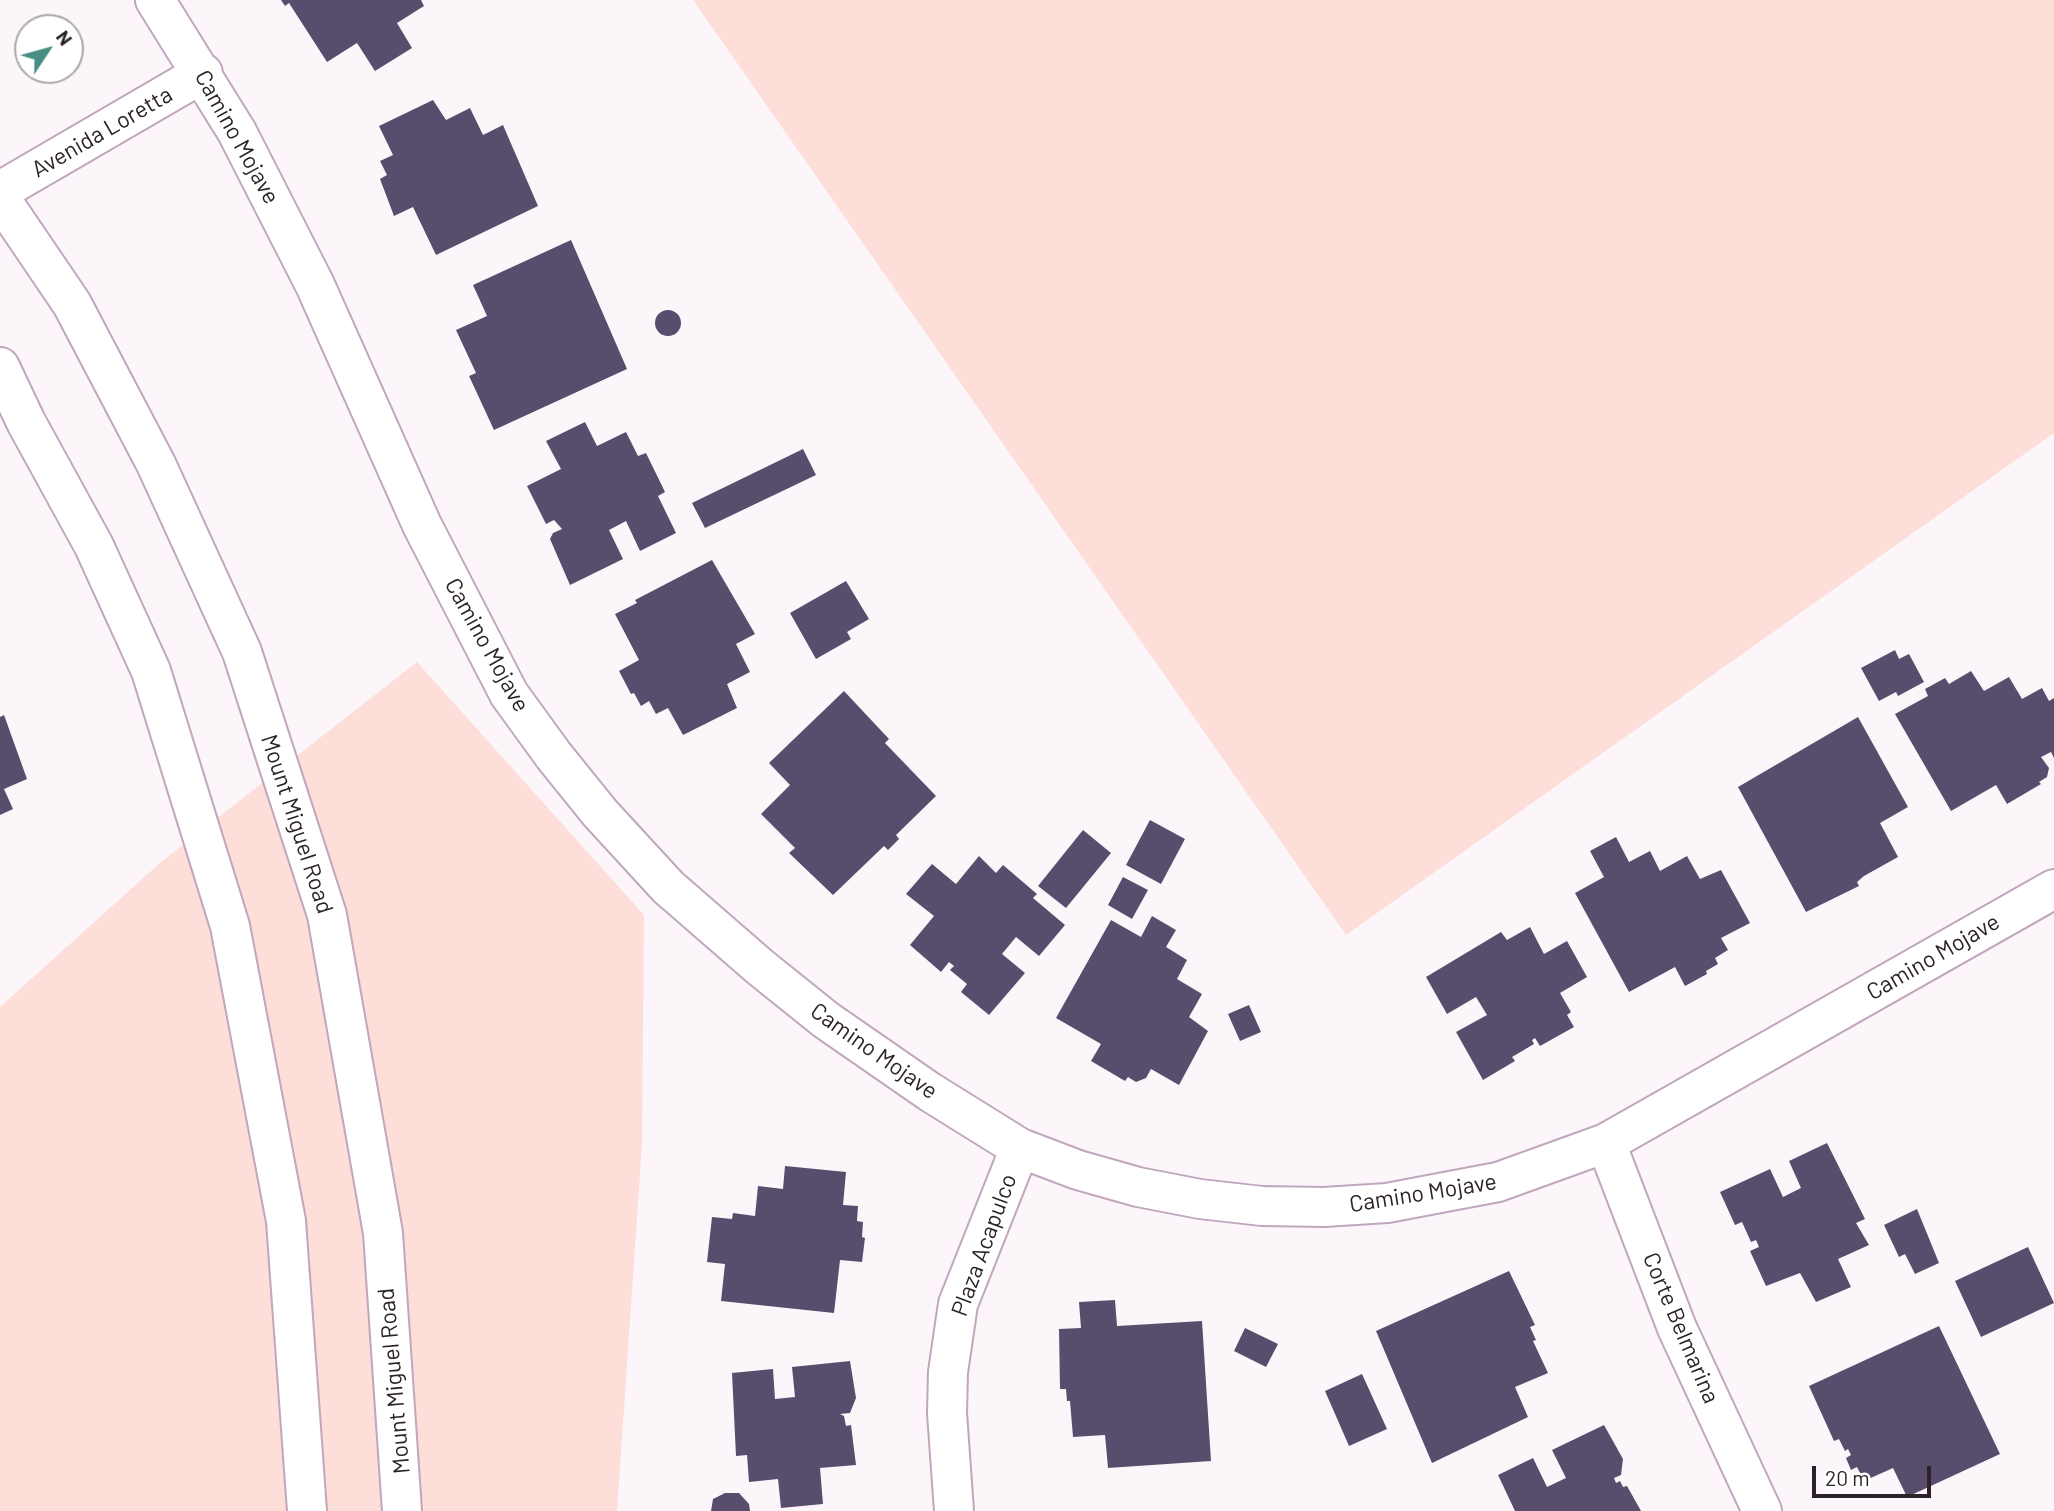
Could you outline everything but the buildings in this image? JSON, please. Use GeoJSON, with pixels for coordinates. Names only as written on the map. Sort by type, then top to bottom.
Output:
{"type":"FeatureCollection","features":[{"type":"Feature","properties":{"kind":"street","name":"Camino Mojave"},"geometry":{"type":"LineString","coordinates":[[155,0],[203,74],[315,285],[422,525],[509,694],[554,756],[600,813],[668,887],[760,967],[827,1020],[920,1085],[1020,1148],[1078,1170],[1200,1199],[1262,1206],[1324,1207],[1387,1203],[1487,1184],[1553,1164],[1605,1143],[2054,889]]}},
{"type":"Feature","properties":{"kind":"street","name":"Avenida Loretta"},"geometry":{"type":"LineString","coordinates":[[0,191],[203,74]]}},
{"type":"Feature","properties":{"kind":"street","name":"Mount Miguel Road"},"geometry":{"type":"LineString","coordinates":[[0,198],[72,304],[156,464],[242,652],[327,915],[383,1233],[404,1496],[402,1511]]}},
{"type":"Feature","properties":{"kind":"street"},"geometry":{"type":"LineString","coordinates":[[0,367],[26,422],[94,546],[150,671],[230,926],[286,1221],[307,1511]]}},
{"type":"Feature","properties":{"kind":"street","name":"Corte Belmarina"},"geometry":{"type":"LineString","coordinates":[[1605,1143],[1677,1328],[1762,1511]]}},
{"type":"Feature","properties":{"kind":"street","name":"Plaza Acapulco"},"geometry":{"type":"LineString","coordinates":[[954,1511],[947,1413],[948,1372],[958,1304],[1020,1148]]}},
{"type":"Feature","properties":{"kind":"shaded area"},"geometry":{"type":"Polygon","coordinates":[[[693,0],[2054,0],[2054,433],[1346,935],[693,0]]]}},
{"type":"Feature","properties":{"kind":"shaded area"},"geometry":{"type":"Polygon","coordinates":[[[417,662],[644,915],[642,1145],[617,1511],[0,1511],[0,1007],[161,862],[417,662]]]}}]}
